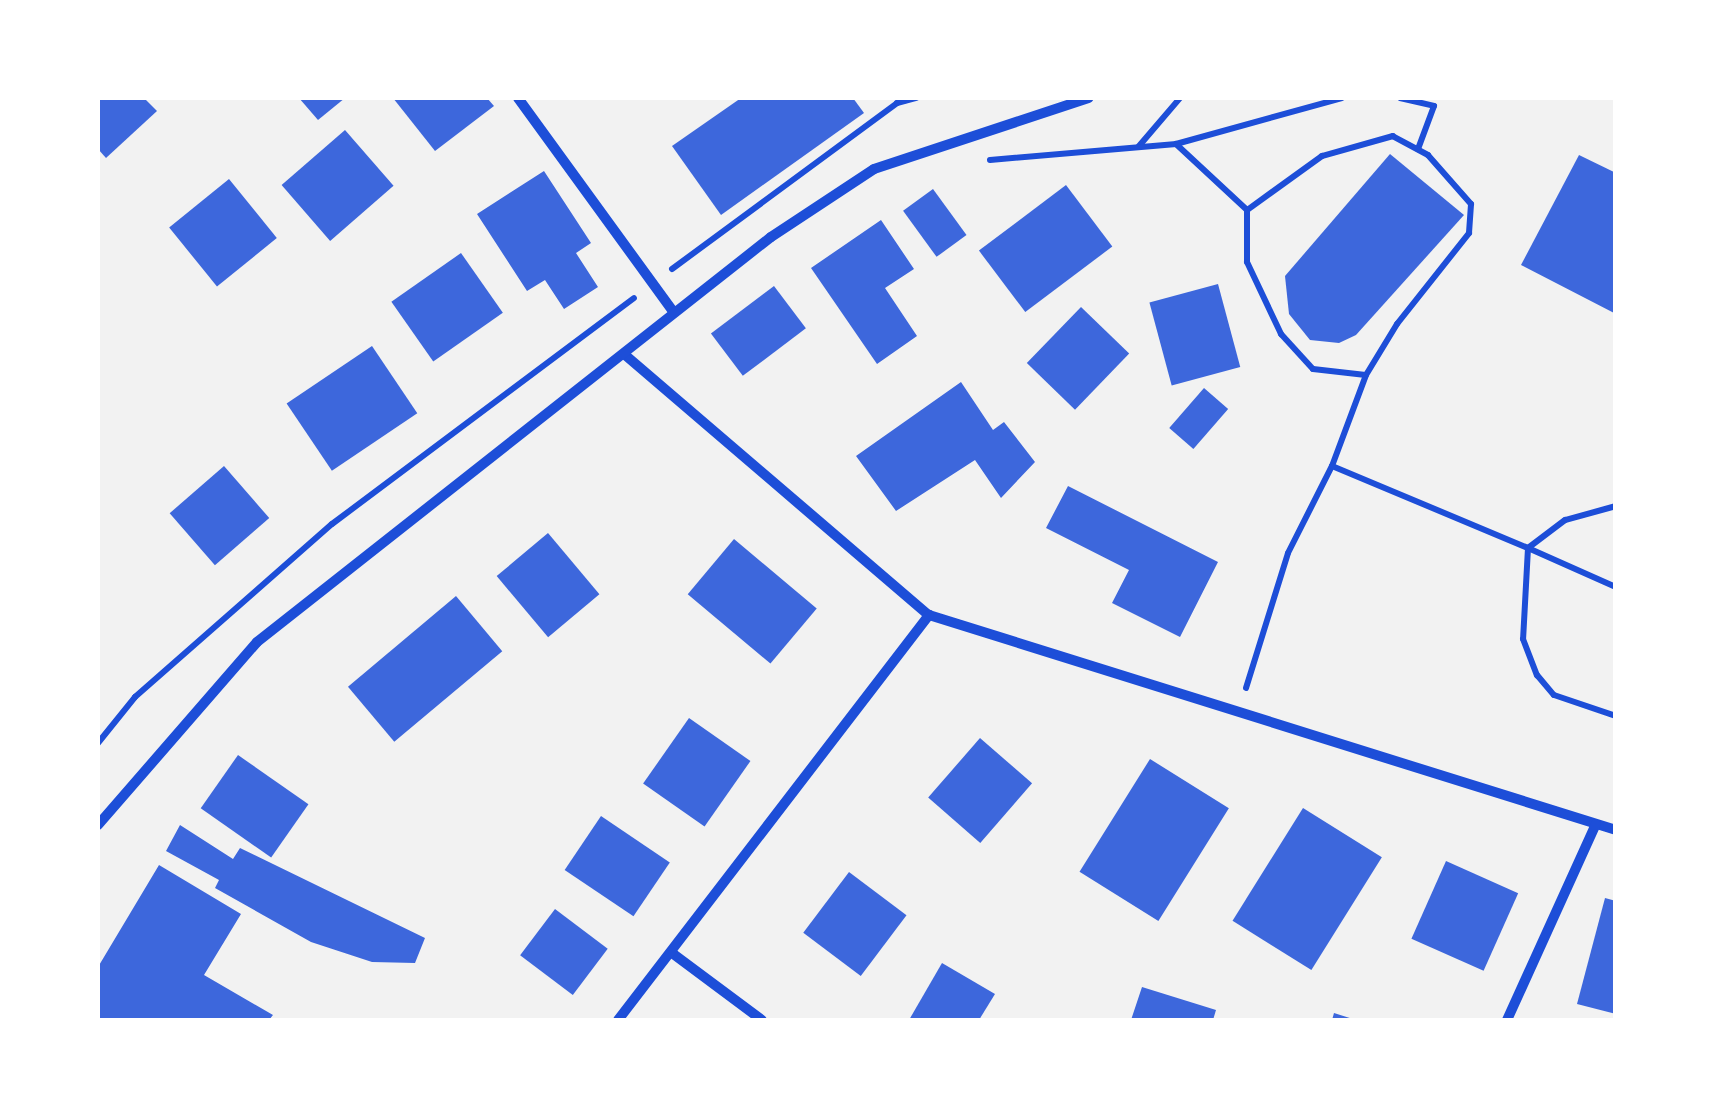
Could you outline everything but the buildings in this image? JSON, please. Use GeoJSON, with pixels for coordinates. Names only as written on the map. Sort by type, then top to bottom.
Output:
{"type":"FeatureCollection","features":[{"type":"Feature","properties":{"kind":"street"},"geometry":{"type":"LineString","coordinates":[[518,98],[673,312]]}},
{"type":"Feature","properties":{"kind":"street"},"geometry":{"type":"LineString","coordinates":[[98,825],[257,642],[357,557],[624,354],[673,312],[874,169],[1088,98]]}},
{"type":"Feature","properties":{"kind":"street"},"geometry":{"type":"LineString","coordinates":[[624,354],[929,615],[1616,830]]}},
{"type":"Feature","properties":{"kind":"street"},"geometry":{"type":"LineString","coordinates":[[618,1020],[929,615]]}},
{"type":"Feature","properties":{"kind":"street"},"geometry":{"type":"LineString","coordinates":[[1507,1020],[1596,824]]}},
{"type":"Feature","properties":{"kind":"street"},"geometry":{"type":"LineString","coordinates":[[672,953],[762,1020]]}},
{"type":"Feature","properties":{"kind":"path"},"geometry":{"type":"LineString","coordinates":[[98,743],[135,696],[332,524],[897,103],[916,98]]}},
{"type":"Feature","properties":{"kind":"path"},"geometry":{"type":"LineString","coordinates":[[1139,147],[1180,98]]}},
{"type":"Feature","properties":{"kind":"path"},"geometry":{"type":"LineString","coordinates":[[968,162],[1176,144],[1342,98]]}},
{"type":"Feature","properties":{"kind":"path"},"geometry":{"type":"LineString","coordinates":[[1400,98],[1434,106],[1418,149]]}},
{"type":"Feature","properties":{"kind":"path"},"geometry":{"type":"LineString","coordinates":[[1224,706],[1246,691],[1288,553],[1332,466],[1366,376],[1397,324],[1469,233],[1471,204],[1418,149],[1393,136],[1322,156],[1247,210]]}},
{"type":"Feature","properties":{"kind":"path"},"geometry":{"type":"LineString","coordinates":[[1176,144],[1247,210],[1247,262],[1280,334],[1313,368],[1366,376]]}},
{"type":"Feature","properties":{"kind":"path"},"geometry":{"type":"LineString","coordinates":[[1332,466],[1616,587]]}},
{"type":"Feature","properties":{"kind":"path"},"geometry":{"type":"LineString","coordinates":[[1616,506],[1565,520],[1528,548],[1523,639],[1538,675],[1554,695],[1616,716]]}}]}
